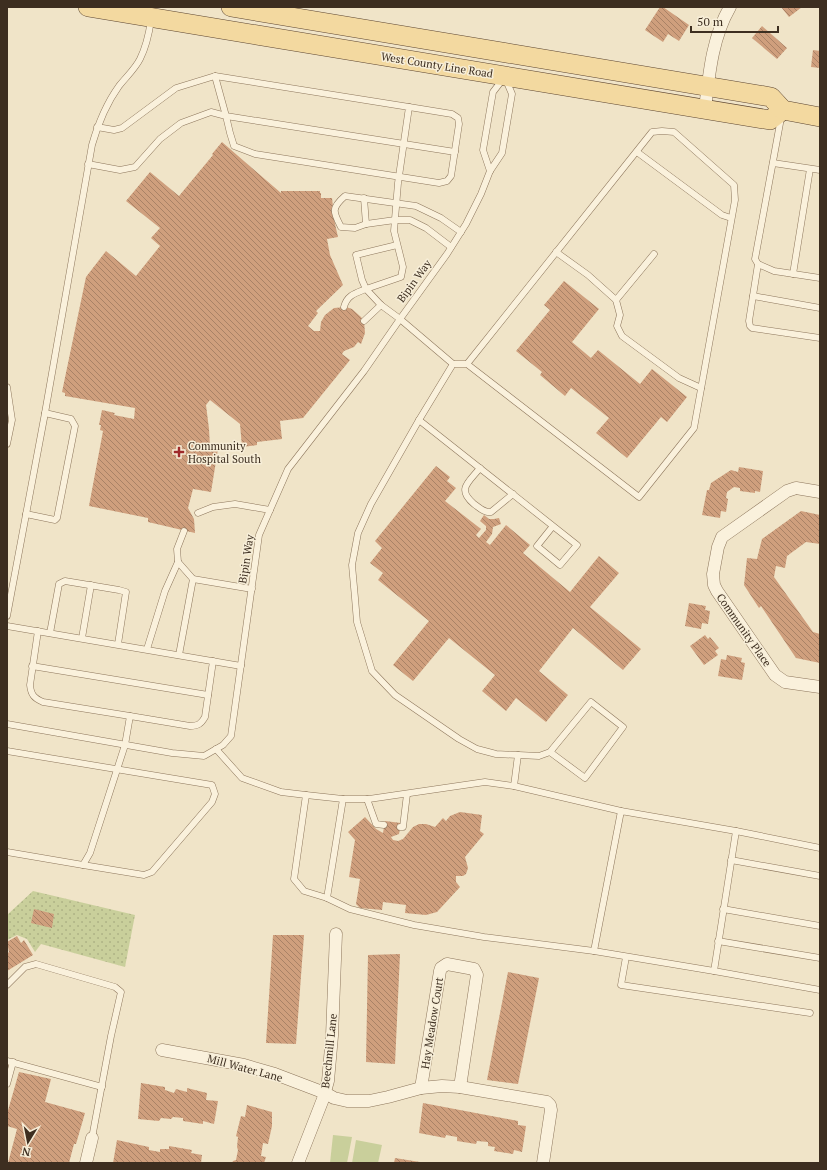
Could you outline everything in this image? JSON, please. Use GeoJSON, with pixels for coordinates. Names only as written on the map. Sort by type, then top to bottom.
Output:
{"type":"FeatureCollection","features":[{"type":"Feature","properties":{"kind":"main road","name":"West County Line Road"},"geometry":{"type":"LineString","coordinates":[[88,7],[152,17],[256,20],[508,53],[770,97],[783,110],[770,120],[505,76],[256,20],[231,7]]}},
{"type":"Feature","properties":{"kind":"main road"},"geometry":{"type":"LineString","coordinates":[[783,110],[820,116]]}},
{"type":"Feature","properties":{"kind":"street"},"geometry":{"type":"LineString","coordinates":[[705,109],[710,67],[717,37],[725,15],[730,7]]}},
{"type":"Feature","properties":{"kind":"street"},"geometry":{"type":"LineString","coordinates":[[505,76],[508,53]]}},
{"type":"Feature","properties":{"kind":"street","name":"Community Place"},"geometry":{"type":"LineString","coordinates":[[820,492],[796,488],[787,491],[727,532],[721,539],[718,547],[713,574],[713,581],[717,591],[775,674],[786,682],[820,687]]}},
{"type":"Feature","properties":{"kind":"street","name":"Beechmill Lane"},"geometry":{"type":"LineString","coordinates":[[298,1163],[328,1081],[332,1036],[336,934]]}},
{"type":"Feature","properties":{"kind":"street","name":"Hay Meadow Court"},"geometry":{"type":"LineString","coordinates":[[421,1088],[440,971],[441,968],[447,964],[474,969],[477,975],[460,1088]]}},
{"type":"Feature","properties":{"kind":"street","name":"Mill Water Lane"},"geometry":{"type":"LineString","coordinates":[[162,1050],[244,1065],[275,1074],[325,1092]]}},
{"type":"Feature","properties":{"kind":"street"},"geometry":{"type":"LineString","coordinates":[[325,1092],[334,1098],[347,1101],[369,1101],[421,1088],[442,1086],[549,1103],[551,1110],[543,1163]]}},
{"type":"Feature","properties":{"kind":"street"},"geometry":{"type":"LineString","coordinates":[[86,1163],[92,1138]]}},
{"type":"Feature","properties":{"kind":"lane"},"geometry":{"type":"LineString","coordinates":[[7,616],[45,413],[88,164],[97,127],[108,103],[139,61],[147,44],[152,17]]}},
{"type":"Feature","properties":{"kind":"lane"},"geometry":{"type":"LineString","coordinates":[[97,127],[114,130],[122,128],[176,88],[215,76],[452,114],[458,118],[459,124],[451,176],[447,181],[439,183],[255,154],[234,146],[215,76]]}},
{"type":"Feature","properties":{"kind":"lane"},"geometry":{"type":"LineString","coordinates":[[490,170],[483,150],[493,92],[505,76]]}},
{"type":"Feature","properties":{"kind":"lane","name":"Bipin Way"},"geometry":{"type":"LineString","coordinates":[[7,724],[172,753],[204,756],[223,745],[231,736],[259,535],[288,469],[364,371],[451,247],[474,208],[490,170],[502,153],[512,94],[505,76]]}},
{"type":"Feature","properties":{"kind":"lane"},"geometry":{"type":"LineString","coordinates":[[344,307],[349,297],[366,289],[401,277],[403,267],[394,231],[399,176],[409,107]]}},
{"type":"Feature","properties":{"kind":"lane"},"geometry":{"type":"LineString","coordinates":[[783,110],[755,259],[758,264],[774,271],[820,278]]}},
{"type":"Feature","properties":{"kind":"lane"},"geometry":{"type":"LineString","coordinates":[[88,164],[120,170],[135,167],[160,139],[181,123],[211,112],[226,116],[455,152]]}},
{"type":"Feature","properties":{"kind":"lane"},"geometry":{"type":"LineString","coordinates":[[397,245],[356,255],[362,280],[366,289],[381,305],[400,319],[453,364],[467,364],[639,497],[694,428],[734,200],[734,184],[674,132],[652,132],[467,364]]}},
{"type":"Feature","properties":{"kind":"lane"},"geometry":{"type":"LineString","coordinates":[[637,152],[722,215],[731,218]]}},
{"type":"Feature","properties":{"kind":"lane"},"geometry":{"type":"LineString","coordinates":[[773,163],[820,170]]}},
{"type":"Feature","properties":{"kind":"lane"},"geometry":{"type":"LineString","coordinates":[[793,274],[810,169]]}},
{"type":"Feature","properties":{"kind":"lane"},"geometry":{"type":"LineString","coordinates":[[451,247],[426,228],[410,220],[395,220],[366,224],[355,228],[340,227],[334,214],[337,203],[345,196],[416,206],[441,218],[461,232]]}},
{"type":"Feature","properties":{"kind":"lane"},"geometry":{"type":"LineString","coordinates":[[364,198],[366,224]]}},
{"type":"Feature","properties":{"kind":"lane"},"geometry":{"type":"LineString","coordinates":[[556,252],[588,275],[616,300],[620,314],[617,326],[622,336],[679,378],[701,388]]}},
{"type":"Feature","properties":{"kind":"lane"},"geometry":{"type":"LineString","coordinates":[[616,300],[654,254]]}},
{"type":"Feature","properties":{"kind":"lane"},"geometry":{"type":"LineString","coordinates":[[758,264],[749,321],[750,326],[752,328],[820,338]]}},
{"type":"Feature","properties":{"kind":"lane"},"geometry":{"type":"LineString","coordinates":[[753,296],[820,308]]}},
{"type":"Feature","properties":{"kind":"lane"},"geometry":{"type":"LineString","coordinates":[[364,321],[381,305]]}},
{"type":"Feature","properties":{"kind":"lane"},"geometry":{"type":"LineString","coordinates":[[453,364],[371,504],[358,533],[352,565],[357,622],[364,649],[372,671],[395,695],[459,739],[477,749],[496,754],[539,756],[550,752],[591,702],[624,727],[586,778],[550,752]]}},
{"type":"Feature","properties":{"kind":"lane"},"geometry":{"type":"LineString","coordinates":[[7,387],[12,420],[7,444]]}},
{"type":"Feature","properties":{"kind":"lane"},"geometry":{"type":"LineString","coordinates":[[26,514],[55,520],[57,518],[73,433],[74,426],[71,419],[45,413]]}},
{"type":"Feature","properties":{"kind":"lane"},"geometry":{"type":"LineString","coordinates":[[419,420],[512,494],[553,526],[577,545],[560,565],[537,546],[553,526]]}},
{"type":"Feature","properties":{"kind":"lane"},"geometry":{"type":"LineString","coordinates":[[480,468],[466,485],[464,490],[469,500],[487,513],[491,512],[512,494]]}},
{"type":"Feature","properties":{"kind":"lane"},"geometry":{"type":"LineString","coordinates":[[198,513],[214,507],[235,504],[270,510]]}},
{"type":"Feature","properties":{"kind":"lane"},"geometry":{"type":"LineString","coordinates":[[147,649],[165,591],[178,562],[177,549],[184,531]]}},
{"type":"Feature","properties":{"kind":"lane"},"geometry":{"type":"LineString","coordinates":[[178,562],[193,579],[252,590]]}},
{"type":"Feature","properties":{"kind":"lane"},"geometry":{"type":"LineString","coordinates":[[179,655],[193,579]]}},
{"type":"Feature","properties":{"kind":"lane"},"geometry":{"type":"LineString","coordinates":[[50,633],[59,584],[65,581],[91,585],[126,592],[118,644]]}},
{"type":"Feature","properties":{"kind":"lane"},"geometry":{"type":"LineString","coordinates":[[82,638],[91,585]]}},
{"type":"Feature","properties":{"kind":"lane"},"geometry":{"type":"LineString","coordinates":[[7,626],[241,666]]}},
{"type":"Feature","properties":{"kind":"lane"},"geometry":{"type":"LineString","coordinates":[[38,631],[32,666],[30,693],[35,699],[43,702],[197,726],[202,723],[205,717],[213,661]]}},
{"type":"Feature","properties":{"kind":"lane"},"geometry":{"type":"LineString","coordinates":[[32,666],[208,695]]}},
{"type":"Feature","properties":{"kind":"lane"},"geometry":{"type":"LineString","coordinates":[[83,865],[90,853],[125,745],[130,716]]}},
{"type":"Feature","properties":{"kind":"lane"},"geometry":{"type":"LineString","coordinates":[[216,750],[242,778],[281,792],[343,799],[367,799],[485,782],[514,786],[621,811],[736,831],[820,848]]}},
{"type":"Feature","properties":{"kind":"lane"},"geometry":{"type":"LineString","coordinates":[[7,751],[212,786],[215,794],[212,802],[152,872],[144,875],[7,852]]}},
{"type":"Feature","properties":{"kind":"lane"},"geometry":{"type":"LineString","coordinates":[[514,786],[518,755]]}},
{"type":"Feature","properties":{"kind":"lane"},"geometry":{"type":"LineString","coordinates":[[400,827],[403,827],[407,794]]}},
{"type":"Feature","properties":{"kind":"lane"},"geometry":{"type":"LineString","coordinates":[[306,795],[294,879],[304,891],[327,898],[350,909],[414,925],[484,937],[594,951],[820,990]]}},
{"type":"Feature","properties":{"kind":"lane"},"geometry":{"type":"LineString","coordinates":[[327,898],[343,799]]}},
{"type":"Feature","properties":{"kind":"lane"},"geometry":{"type":"LineString","coordinates":[[367,799],[376,824],[384,825]]}},
{"type":"Feature","properties":{"kind":"lane"},"geometry":{"type":"LineString","coordinates":[[594,951],[621,811]]}},
{"type":"Feature","properties":{"kind":"lane"},"geometry":{"type":"LineString","coordinates":[[714,971],[736,831]]}},
{"type":"Feature","properties":{"kind":"lane"},"geometry":{"type":"LineString","coordinates":[[731,860],[820,876]]}},
{"type":"Feature","properties":{"kind":"lane"},"geometry":{"type":"LineString","coordinates":[[723,909],[820,926]]}},
{"type":"Feature","properties":{"kind":"lane"},"geometry":{"type":"LineString","coordinates":[[718,941],[820,958]]}},
{"type":"Feature","properties":{"kind":"lane"},"geometry":{"type":"LineString","coordinates":[[626,957],[621,985],[810,1013]]}},
{"type":"Feature","properties":{"kind":"lane"},"geometry":{"type":"LineString","coordinates":[[7,986],[25,967],[36,964],[116,987],[122,992],[111,1036],[92,1138]]}},
{"type":"Feature","properties":{"kind":"lane"},"geometry":{"type":"LineString","coordinates":[[7,1084],[10,1061],[102,1086]]}},
{"type":"Feature","properties":{"kind":"green space"},"geometry":{"type":"Polygon","coordinates":[[[33,891],[135,915],[125,967],[41,944],[35,952],[27,939],[17,935],[7,940],[7,915],[33,891]]]}},
{"type":"Feature","properties":{"kind":"green space"},"geometry":{"type":"Polygon","coordinates":[[[333,1135],[352,1137],[347,1163],[330,1163],[333,1135]]]}},
{"type":"Feature","properties":{"kind":"green space"},"geometry":{"type":"Polygon","coordinates":[[[356,1140],[382,1145],[378,1163],[352,1163],[356,1140]]]}},
{"type":"Feature","properties":{"kind":"building"},"geometry":{"type":"Polygon","coordinates":[[[660,7],[663,7],[689,25],[679,41],[668,34],[663,42],[645,30],[660,7]]]}},
{"type":"Feature","properties":{"kind":"building"},"geometry":{"type":"Polygon","coordinates":[[[781,7],[802,7],[789,17],[781,7]]]}},
{"type":"Feature","properties":{"kind":"building"},"geometry":{"type":"Polygon","coordinates":[[[762,26],[787,48],[777,59],[752,38],[762,26]]]}},
{"type":"Feature","properties":{"kind":"building"},"geometry":{"type":"Polygon","coordinates":[[[813,50],[820,51],[820,68],[811,67],[813,50]]]}},
{"type":"Feature","properties":{"kind":"building"},"geometry":{"type":"Polygon","coordinates":[[[222,142],[281,193],[281,191],[320,191],[321,198],[332,198],[338,237],[327,239],[330,255],[343,285],[316,311],[318,313],[308,326],[314,331],[320,331],[321,322],[325,315],[334,308],[346,307],[352,309],[364,321],[365,333],[361,344],[358,342],[354,347],[344,351],[342,354],[350,360],[303,418],[280,421],[282,439],[257,442],[257,445],[242,447],[240,424],[210,400],[206,405],[210,447],[218,449],[211,492],[193,489],[188,508],[194,519],[195,533],[148,522],[148,518],[89,506],[103,431],[100,430],[101,425],[99,425],[102,410],[115,413],[114,415],[134,419],[135,408],[65,396],[65,393],[62,392],[86,277],[106,251],[136,276],[160,246],[151,238],[160,228],[126,201],[150,172],[179,196],[222,142]]]}},
{"type":"Feature","properties":{"kind":"building"},"geometry":{"type":"Polygon","coordinates":[[[564,281],[599,309],[572,342],[591,358],[598,350],[640,384],[652,369],[687,397],[667,422],[661,417],[627,458],[596,433],[609,418],[571,388],[565,396],[540,375],[542,372],[516,351],[550,310],[544,305],[564,281]]]}},
{"type":"Feature","properties":{"kind":"building"},"geometry":{"type":"Polygon","coordinates":[[[436,466],[450,477],[447,481],[456,488],[445,501],[481,529],[476,535],[479,538],[486,530],[486,526],[480,521],[484,515],[489,519],[499,518],[501,524],[493,527],[492,534],[486,542],[490,545],[506,525],[530,545],[523,553],[570,592],[599,556],[619,573],[590,607],[641,649],[623,670],[573,628],[539,671],[568,695],[546,722],[516,698],[506,711],[482,691],[495,675],[449,638],[413,681],[393,665],[429,621],[378,580],[383,573],[370,563],[382,548],[375,541],[436,466]]]}},
{"type":"Feature","properties":{"kind":"building"},"geometry":{"type":"Polygon","coordinates":[[[739,467],[763,471],[760,492],[755,491],[755,493],[740,491],[740,488],[734,487],[727,492],[726,498],[728,499],[726,512],[721,511],[720,518],[702,515],[707,490],[709,490],[711,483],[731,470],[738,472],[739,467]]]}},
{"type":"Feature","properties":{"kind":"building"},"geometry":{"type":"Polygon","coordinates":[[[801,511],[820,515],[820,544],[806,542],[787,556],[785,568],[776,566],[774,577],[813,632],[820,634],[820,663],[796,658],[761,606],[759,608],[744,585],[747,558],[757,559],[762,539],[801,511]]]}},
{"type":"Feature","properties":{"kind":"building"},"geometry":{"type":"Polygon","coordinates":[[[689,603],[706,606],[705,610],[710,611],[708,624],[702,623],[701,629],[685,626],[689,603]]]}},
{"type":"Feature","properties":{"kind":"building"},"geometry":{"type":"Polygon","coordinates":[[[705,635],[708,639],[710,637],[719,648],[715,651],[718,655],[704,665],[690,646],[705,635]]]}},
{"type":"Feature","properties":{"kind":"building"},"geometry":{"type":"Polygon","coordinates":[[[727,655],[742,658],[741,662],[745,663],[742,680],[718,676],[721,659],[726,660],[727,655]]]}},
{"type":"Feature","properties":{"kind":"building"},"geometry":{"type":"Polygon","coordinates":[[[460,812],[482,815],[480,831],[484,834],[465,857],[468,868],[466,874],[463,876],[456,876],[456,882],[460,887],[437,912],[426,915],[405,913],[406,905],[383,902],[382,910],[360,908],[356,904],[360,879],[349,877],[355,840],[348,832],[365,817],[376,829],[383,833],[385,821],[401,823],[399,834],[391,837],[393,840],[398,841],[403,839],[413,827],[419,824],[426,824],[435,827],[443,818],[446,821],[450,816],[460,812]]]}},
{"type":"Feature","properties":{"kind":"building"},"geometry":{"type":"Polygon","coordinates":[[[34,909],[54,914],[52,928],[31,923],[34,909]]]}},
{"type":"Feature","properties":{"kind":"building"},"geometry":{"type":"Polygon","coordinates":[[[273,935],[304,935],[296,1044],[266,1043],[273,935]]]}},
{"type":"Feature","properties":{"kind":"building"},"geometry":{"type":"Polygon","coordinates":[[[17,936],[21,943],[24,940],[33,955],[7,971],[7,954],[9,952],[7,942],[17,936]]]}},
{"type":"Feature","properties":{"kind":"building"},"geometry":{"type":"Polygon","coordinates":[[[400,954],[395,1064],[366,1062],[368,955],[400,954]]]}},
{"type":"Feature","properties":{"kind":"building"},"geometry":{"type":"Polygon","coordinates":[[[508,972],[539,978],[518,1084],[487,1080],[508,972]]]}},
{"type":"Feature","properties":{"kind":"building"},"geometry":{"type":"Polygon","coordinates":[[[19,1072],[51,1079],[45,1102],[85,1113],[69,1163],[8,1163],[17,1129],[7,1126],[7,1114],[19,1072]]]}},
{"type":"Feature","properties":{"kind":"building"},"geometry":{"type":"Polygon","coordinates":[[[141,1083],[165,1087],[165,1090],[174,1093],[176,1089],[187,1092],[187,1088],[207,1093],[206,1100],[218,1101],[214,1124],[203,1121],[203,1124],[183,1121],[183,1118],[173,1117],[171,1119],[161,1118],[159,1121],[138,1119],[141,1083]]]}},
{"type":"Feature","properties":{"kind":"building"},"geometry":{"type":"Polygon","coordinates":[[[423,1103],[518,1121],[518,1125],[526,1126],[522,1152],[514,1150],[513,1154],[494,1151],[495,1147],[488,1146],[488,1142],[477,1141],[476,1144],[457,1141],[457,1137],[446,1135],[445,1138],[419,1133],[423,1103]]]}},
{"type":"Feature","properties":{"kind":"building"},"geometry":{"type":"Polygon","coordinates":[[[247,1105],[272,1112],[272,1126],[268,1144],[263,1143],[261,1156],[266,1157],[264,1163],[232,1163],[236,1160],[238,1137],[236,1136],[241,1116],[245,1117],[247,1105]]]}},
{"type":"Feature","properties":{"kind":"building"},"geometry":{"type":"Polygon","coordinates":[[[117,1140],[149,1147],[149,1150],[160,1152],[160,1149],[169,1149],[169,1146],[192,1150],[191,1153],[202,1155],[201,1163],[113,1163],[117,1140]]]}},
{"type":"Feature","properties":{"kind":"building"},"geometry":{"type":"Polygon","coordinates":[[[395,1158],[420,1162],[420,1163],[394,1163],[395,1158]]]}},
{"type":"Feature","properties":{"kind":"place","name":"Community Hospital South"},"geometry":{"type":"Point","coordinates":[179,452]}}]}
